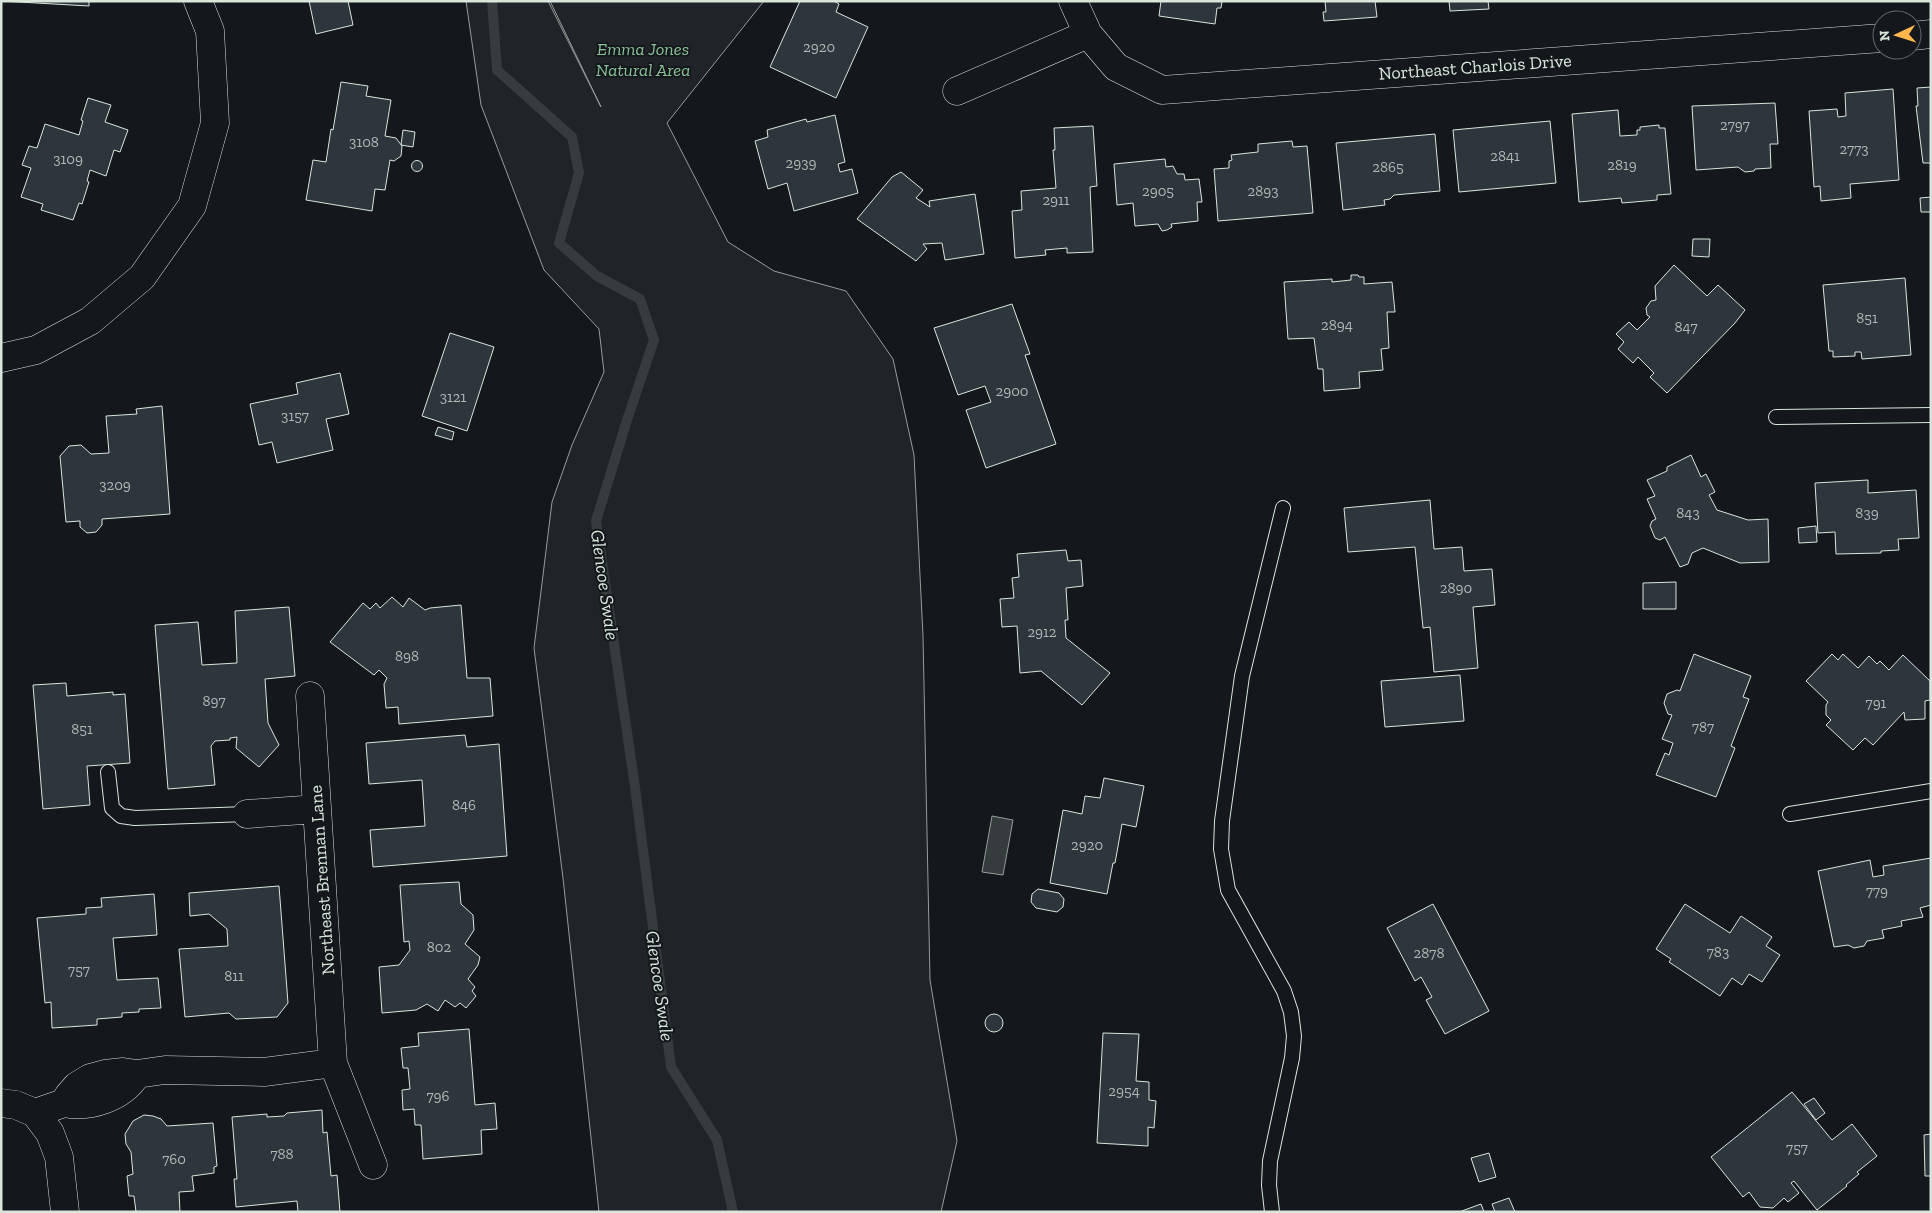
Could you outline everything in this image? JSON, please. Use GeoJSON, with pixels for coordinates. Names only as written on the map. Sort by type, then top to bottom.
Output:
{"type":"FeatureCollection","features":[{"type":"Feature","properties":{"kind":"street"},"geometry":{"type":"LineString","coordinates":[[1,358],[36,350],[90,321],[142,277],[192,206],[215,122],[210,31],[198,1]]}},
{"type":"Feature","properties":{"kind":"street","name":"Northeast Charlois Drive"},"geometry":{"type":"LineString","coordinates":[[1073,1],[1088,34],[1116,68],[1162,90],[1872,39]]}},
{"type":"Feature","properties":{"kind":"street"},"geometry":{"type":"LineString","coordinates":[[957,91],[1088,34]]}},
{"type":"Feature","properties":{"kind":"street","name":"Northeast Brennan Lane"},"geometry":{"type":"LineString","coordinates":[[310,696],[333,1063],[373,1165]]}},
{"type":"Feature","properties":{"kind":"street"},"geometry":{"type":"LineString","coordinates":[[247,814],[317,809]]}},
{"type":"Feature","properties":{"kind":"street"},"geometry":{"type":"LineString","coordinates":[[35,1113],[64,1103],[77,1086],[90,1078],[123,1072],[137,1074],[165,1070],[264,1072],[333,1063]]}},
{"type":"Feature","properties":{"kind":"street"},"geometry":{"type":"LineString","coordinates":[[1,1103],[16,1105],[35,1113],[50,1133],[59,1158],[65,1212]]}},
{"type":"Feature","properties":{"kind":"lane"},"geometry":{"type":"LineString","coordinates":[[1776,417],[1931,415]]}},
{"type":"Feature","properties":{"kind":"lane"},"geometry":{"type":"LineString","coordinates":[[1272,1212],[1269,1185],[1270,1161],[1292,1058],[1294,1036],[1291,1012],[1284,991],[1228,890],[1221,849],[1222,821],[1242,676],[1283,508]]}},
{"type":"Feature","properties":{"kind":"lane"},"geometry":{"type":"LineString","coordinates":[[108,772],[112,808],[121,816],[135,818],[247,814]]}},
{"type":"Feature","properties":{"kind":"lane"},"geometry":{"type":"LineString","coordinates":[[1790,814],[1931,791]]}},
{"type":"Feature","properties":{"kind":"green space","name":"Emma Jones Natural Area"},"geometry":{"type":"Polygon","coordinates":[[[466,1],[548,1],[601,107],[550,1],[764,1],[667,123],[728,242],[774,271],[846,291],[893,359],[914,455],[923,636],[930,980],[957,1141],[941,1212],[599,1212],[563,878],[534,648],[552,502],[572,445],[604,372],[599,329],[544,270],[481,105],[466,1]]]}},
{"type":"Feature","properties":{"kind":"shaded area"},"geometry":{"type":"Polygon","coordinates":[[[992,816],[1013,820],[1003,875],[982,872],[992,816]]]}},
{"type":"Feature","properties":{"kind":"building"},"geometry":{"type":"Polygon","coordinates":[[[1,1],[89,1],[89,6],[1,1]]]}},
{"type":"Feature","properties":{"kind":"building"},"geometry":{"type":"Polygon","coordinates":[[[309,1],[348,1],[353,25],[316,34],[309,1]]]}},
{"type":"Feature","properties":{"kind":"building"},"geometry":{"type":"Polygon","coordinates":[[[800,1],[834,1],[839,4],[836,12],[868,27],[836,98],[770,67],[800,1]]]}},
{"type":"Feature","properties":{"kind":"building"},"geometry":{"type":"Polygon","coordinates":[[[1161,1],[1222,1],[1221,8],[1217,8],[1215,24],[1159,16],[1161,1]]]}},
{"type":"Feature","properties":{"kind":"building"},"geometry":{"type":"Polygon","coordinates":[[[1325,1],[1375,1],[1377,17],[1324,21],[1323,12],[1326,12],[1325,1]]]}},
{"type":"Feature","properties":{"kind":"building"},"geometry":{"type":"Polygon","coordinates":[[[1449,1],[1488,1],[1489,9],[1450,11],[1449,1]]]}},
{"type":"Feature","properties":{"kind":"building"},"geometry":{"type":"Polygon","coordinates":[[[341,82],[368,86],[366,96],[391,100],[385,136],[396,138],[402,146],[401,156],[394,161],[390,160],[385,190],[375,189],[372,211],[306,200],[313,160],[326,162],[341,82]]]}},
{"type":"Feature","properties":{"kind":"building"},"geometry":{"type":"Polygon","coordinates":[[[1931,87],[1931,163],[1923,163],[1916,106],[1918,106],[1917,88],[1931,87]]]}},
{"type":"Feature","properties":{"kind":"building"},"geometry":{"type":"Polygon","coordinates":[[[1893,89],[1899,180],[1850,184],[1851,198],[1821,201],[1820,186],[1814,187],[1809,111],[1837,109],[1838,117],[1846,116],[1845,93],[1893,89]]]}},
{"type":"Feature","properties":{"kind":"building"},"geometry":{"type":"Polygon","coordinates":[[[88,98],[111,105],[105,122],[128,130],[120,152],[114,150],[106,176],[90,170],[87,181],[89,182],[82,204],[79,203],[73,220],[41,210],[43,204],[21,197],[31,168],[22,165],[29,146],[37,148],[45,124],[79,135],[83,121],[81,120],[88,98]]]}},
{"type":"Feature","properties":{"kind":"building"},"geometry":{"type":"Polygon","coordinates":[[[1775,103],[1778,144],[1770,144],[1771,168],[1745,172],[1738,167],[1696,170],[1692,106],[1775,103]]]}},
{"type":"Feature","properties":{"kind":"building"},"geometry":{"type":"Polygon","coordinates":[[[1618,110],[1620,136],[1637,135],[1637,130],[1640,130],[1640,127],[1659,125],[1659,128],[1665,128],[1671,194],[1657,195],[1657,200],[1622,203],[1621,198],[1579,202],[1572,114],[1618,110]]]}},
{"type":"Feature","properties":{"kind":"building"},"geometry":{"type":"Polygon","coordinates":[[[835,115],[845,162],[838,164],[840,172],[852,169],[858,193],[794,211],[787,183],[768,189],[755,141],[768,137],[767,130],[806,119],[807,122],[835,115]]]}},
{"type":"Feature","properties":{"kind":"building"},"geometry":{"type":"Polygon","coordinates":[[[1550,121],[1556,183],[1459,192],[1453,130],[1550,121]]]}},
{"type":"Feature","properties":{"kind":"building"},"geometry":{"type":"Polygon","coordinates":[[[1093,126],[1097,186],[1090,187],[1093,252],[1067,253],[1067,248],[1045,250],[1046,255],[1015,258],[1012,211],[1022,210],[1021,191],[1056,188],[1053,150],[1055,150],[1054,128],[1093,126]]]}},
{"type":"Feature","properties":{"kind":"building"},"geometry":{"type":"Polygon","coordinates":[[[403,130],[415,132],[413,147],[401,145],[403,130]]]}},
{"type":"Feature","properties":{"kind":"building"},"geometry":{"type":"Polygon","coordinates":[[[1435,134],[1440,191],[1394,195],[1390,199],[1384,200],[1385,205],[1343,210],[1336,143],[1435,134]]]}},
{"type":"Feature","properties":{"kind":"building"},"geometry":{"type":"Polygon","coordinates":[[[1292,141],[1293,147],[1307,146],[1313,213],[1218,221],[1214,169],[1229,168],[1229,161],[1232,160],[1231,155],[1258,152],[1258,144],[1292,141]]]}},
{"type":"Feature","properties":{"kind":"building"},"geometry":{"type":"Polygon","coordinates":[[[1165,159],[1166,167],[1173,166],[1177,174],[1184,174],[1185,180],[1199,179],[1202,202],[1197,202],[1198,221],[1171,224],[1172,227],[1162,231],[1158,224],[1135,226],[1133,203],[1117,205],[1114,164],[1165,159]]]}},
{"type":"Feature","properties":{"kind":"building"},"geometry":{"type":"Polygon","coordinates":[[[417,160],[423,166],[417,172],[411,166],[417,160]]]}},
{"type":"Feature","properties":{"kind":"building"},"geometry":{"type":"Polygon","coordinates":[[[901,172],[923,190],[916,198],[930,207],[929,201],[975,194],[984,254],[945,260],[942,243],[923,244],[927,249],[916,261],[857,219],[892,177],[901,172]]]}},
{"type":"Feature","properties":{"kind":"building"},"geometry":{"type":"Polygon","coordinates":[[[1931,197],[1931,212],[1921,212],[1920,198],[1931,197]]]}},
{"type":"Feature","properties":{"kind":"building"},"geometry":{"type":"Polygon","coordinates":[[[1693,239],[1710,239],[1709,257],[1692,256],[1693,239]]]}},
{"type":"Feature","properties":{"kind":"building"},"geometry":{"type":"Polygon","coordinates":[[[1674,265],[1707,296],[1718,285],[1745,310],[1735,323],[1667,393],[1650,377],[1654,373],[1638,357],[1633,363],[1618,349],[1624,342],[1616,334],[1629,322],[1637,330],[1650,317],[1647,315],[1646,308],[1651,301],[1656,300],[1655,286],[1674,265]]]}},
{"type":"Feature","properties":{"kind":"building"},"geometry":{"type":"Polygon","coordinates":[[[1351,275],[1364,277],[1364,284],[1392,282],[1395,312],[1387,312],[1389,348],[1381,349],[1383,370],[1359,372],[1360,388],[1324,391],[1323,369],[1318,369],[1314,338],[1288,339],[1284,282],[1332,279],[1332,282],[1351,280],[1351,275]]]}},
{"type":"Feature","properties":{"kind":"building"},"geometry":{"type":"Polygon","coordinates":[[[1905,278],[1911,355],[1862,359],[1861,352],[1855,352],[1855,356],[1833,357],[1833,351],[1829,351],[1823,285],[1905,278]]]}},
{"type":"Feature","properties":{"kind":"building"},"geometry":{"type":"Polygon","coordinates":[[[1012,304],[1030,354],[1025,355],[1056,444],[986,468],[966,410],[991,402],[985,386],[958,395],[934,328],[1012,304]]]}},
{"type":"Feature","properties":{"kind":"building"},"geometry":{"type":"Polygon","coordinates":[[[450,333],[494,347],[467,431],[422,416],[450,333]]]}},
{"type":"Feature","properties":{"kind":"building"},"geometry":{"type":"Polygon","coordinates":[[[340,373],[349,414],[326,419],[333,450],[277,463],[272,442],[259,445],[250,404],[298,394],[296,383],[340,373]]]}},
{"type":"Feature","properties":{"kind":"building"},"geometry":{"type":"Polygon","coordinates":[[[162,406],[170,514],[102,519],[102,525],[96,532],[87,533],[80,527],[80,521],[66,522],[60,456],[69,446],[81,445],[91,454],[109,453],[106,416],[137,414],[136,409],[162,406]]]}},
{"type":"Feature","properties":{"kind":"building"},"geometry":{"type":"Polygon","coordinates":[[[438,427],[454,432],[452,440],[435,435],[438,427]]]}},
{"type":"Feature","properties":{"kind":"building"},"geometry":{"type":"Polygon","coordinates":[[[1691,455],[1701,477],[1706,474],[1715,492],[1709,495],[1717,510],[1748,520],[1768,519],[1769,562],[1740,563],[1703,548],[1692,553],[1688,564],[1680,567],[1665,537],[1660,540],[1655,538],[1650,526],[1652,521],[1656,519],[1647,499],[1655,496],[1647,480],[1667,471],[1667,467],[1691,455]]]}},
{"type":"Feature","properties":{"kind":"building"},"geometry":{"type":"Polygon","coordinates":[[[1868,480],[1868,493],[1916,490],[1919,538],[1898,539],[1899,550],[1881,551],[1881,553],[1836,554],[1835,532],[1818,533],[1815,483],[1868,480]]]}},
{"type":"Feature","properties":{"kind":"building"},"geometry":{"type":"Polygon","coordinates":[[[1430,500],[1434,549],[1462,547],[1464,571],[1492,569],[1495,605],[1473,607],[1478,668],[1434,672],[1430,627],[1423,628],[1415,547],[1348,552],[1344,508],[1430,500]]]}},
{"type":"Feature","properties":{"kind":"building"},"geometry":{"type":"Polygon","coordinates":[[[1816,526],[1817,542],[1799,543],[1798,528],[1816,526]]]}},
{"type":"Feature","properties":{"kind":"building"},"geometry":{"type":"Polygon","coordinates":[[[1066,550],[1068,561],[1081,560],[1083,586],[1066,588],[1068,620],[1065,620],[1066,638],[1110,673],[1082,705],[1041,671],[1020,673],[1017,626],[1002,627],[1000,599],[1014,598],[1012,578],[1019,577],[1017,554],[1066,550]]]}},
{"type":"Feature","properties":{"kind":"building"},"geometry":{"type":"Polygon","coordinates":[[[1676,582],[1676,609],[1643,609],[1643,583],[1676,582]]]}},
{"type":"Feature","properties":{"kind":"building"},"geometry":{"type":"Polygon","coordinates":[[[392,597],[403,607],[409,598],[425,610],[461,605],[467,678],[490,678],[493,716],[399,724],[398,707],[386,708],[384,684],[387,678],[379,670],[374,675],[330,642],[363,603],[370,609],[376,603],[380,608],[392,597]]]}},
{"type":"Feature","properties":{"kind":"building"},"geometry":{"type":"Polygon","coordinates":[[[289,607],[295,676],[265,679],[268,723],[279,745],[259,767],[236,748],[237,737],[230,738],[230,740],[215,741],[211,746],[215,785],[168,789],[155,625],[198,622],[202,665],[237,663],[235,611],[289,607]]]}},
{"type":"Feature","properties":{"kind":"building"},"geometry":{"type":"Polygon","coordinates":[[[1694,654],[1751,676],[1743,697],[1749,699],[1731,746],[1735,748],[1716,797],[1656,775],[1665,753],[1669,755],[1673,743],[1662,739],[1672,715],[1668,714],[1664,703],[1667,694],[1677,690],[1680,691],[1694,654]]]}},
{"type":"Feature","properties":{"kind":"building"},"geometry":{"type":"Polygon","coordinates":[[[1832,654],[1838,660],[1843,654],[1858,668],[1869,656],[1877,664],[1880,661],[1889,670],[1903,655],[1930,681],[1930,700],[1925,701],[1925,719],[1905,720],[1904,712],[1873,745],[1865,738],[1853,750],[1826,725],[1831,720],[1826,715],[1826,705],[1828,702],[1806,681],[1832,654]]]}},
{"type":"Feature","properties":{"kind":"building"},"geometry":{"type":"Polygon","coordinates":[[[1460,675],[1464,721],[1385,727],[1381,681],[1460,675]]]}},
{"type":"Feature","properties":{"kind":"building"},"geometry":{"type":"Polygon","coordinates":[[[66,683],[67,696],[113,692],[113,695],[125,694],[130,763],[87,766],[90,805],[43,809],[33,685],[66,683]]]}},
{"type":"Feature","properties":{"kind":"building"},"geometry":{"type":"Polygon","coordinates":[[[465,735],[467,747],[499,744],[507,856],[373,867],[370,830],[425,826],[422,780],[369,784],[366,743],[465,735]]]}},
{"type":"Feature","properties":{"kind":"building"},"geometry":{"type":"Polygon","coordinates":[[[1104,778],[1144,786],[1136,827],[1122,824],[1107,894],[1050,883],[1063,810],[1082,814],[1085,796],[1100,798],[1104,778]]]}},
{"type":"Feature","properties":{"kind":"building"},"geometry":{"type":"Polygon","coordinates":[[[1931,858],[1931,905],[1920,908],[1923,917],[1901,921],[1902,926],[1882,930],[1884,938],[1867,941],[1864,946],[1854,948],[1848,945],[1834,947],[1818,871],[1870,860],[1873,877],[1884,875],[1883,866],[1931,858]]]}},
{"type":"Feature","properties":{"kind":"building"},"geometry":{"type":"Polygon","coordinates":[[[459,882],[461,904],[473,915],[474,930],[465,944],[480,957],[478,965],[468,979],[475,987],[472,991],[476,996],[466,1008],[460,1003],[455,1007],[445,1000],[438,1011],[427,1004],[416,1010],[382,1013],[379,967],[399,965],[410,950],[409,941],[404,942],[400,885],[459,882]]]}},
{"type":"Feature","properties":{"kind":"building"},"geometry":{"type":"Polygon","coordinates":[[[279,886],[288,1003],[277,1017],[236,1019],[229,1013],[185,1017],[179,949],[228,946],[227,929],[209,914],[190,916],[189,893],[279,886]]]}},
{"type":"Feature","properties":{"kind":"building"},"geometry":{"type":"Polygon","coordinates":[[[1038,889],[1059,893],[1064,899],[1063,907],[1057,912],[1036,908],[1031,902],[1032,894],[1038,889]]]}},
{"type":"Feature","properties":{"kind":"building"},"geometry":{"type":"Polygon","coordinates":[[[154,894],[157,935],[113,938],[117,980],[158,978],[161,1008],[139,1009],[139,1012],[122,1013],[122,1017],[97,1019],[97,1025],[52,1028],[51,1002],[45,1003],[37,918],[86,914],[86,908],[102,907],[101,898],[154,894]]]}},
{"type":"Feature","properties":{"kind":"building"},"geometry":{"type":"Polygon","coordinates":[[[1433,904],[1489,1011],[1445,1034],[1426,1000],[1432,997],[1421,977],[1415,981],[1387,928],[1433,904]]]}},
{"type":"Feature","properties":{"kind":"building"},"geometry":{"type":"Polygon","coordinates":[[[1685,904],[1730,933],[1741,916],[1772,937],[1766,946],[1780,955],[1762,982],[1749,974],[1742,985],[1732,978],[1720,996],[1669,962],[1671,959],[1656,949],[1685,904]]]}},
{"type":"Feature","properties":{"kind":"building"},"geometry":{"type":"Polygon","coordinates":[[[994,1014],[1000,1017],[1003,1023],[1000,1029],[994,1032],[988,1029],[985,1023],[988,1017],[994,1014]]]}},
{"type":"Feature","properties":{"kind":"building"},"geometry":{"type":"Polygon","coordinates":[[[469,1029],[475,1105],[495,1103],[497,1129],[481,1130],[482,1154],[423,1159],[421,1125],[415,1125],[414,1109],[403,1110],[402,1090],[410,1089],[408,1068],[403,1068],[401,1048],[419,1046],[418,1033],[469,1029]]]}},
{"type":"Feature","properties":{"kind":"building"},"geometry":{"type":"Polygon","coordinates":[[[1103,1033],[1139,1034],[1136,1081],[1149,1082],[1149,1100],[1156,1101],[1154,1128],[1148,1127],[1148,1146],[1097,1143],[1103,1033]]]}},
{"type":"Feature","properties":{"kind":"building"},"geometry":{"type":"Polygon","coordinates":[[[1792,1092],[1832,1140],[1852,1124],[1877,1156],[1857,1172],[1859,1174],[1847,1186],[1817,1210],[1794,1181],[1791,1183],[1799,1193],[1788,1202],[1784,1198],[1773,1208],[1760,1207],[1749,1192],[1743,1197],[1711,1157],[1792,1092]]]}},
{"type":"Feature","properties":{"kind":"building"},"geometry":{"type":"Polygon","coordinates":[[[1814,1098],[1825,1113],[1816,1120],[1804,1104],[1814,1098]]]}},
{"type":"Feature","properties":{"kind":"building"},"geometry":{"type":"Polygon","coordinates":[[[322,1110],[323,1133],[327,1132],[331,1176],[337,1175],[340,1212],[298,1212],[297,1201],[236,1207],[234,1179],[237,1179],[232,1117],[267,1114],[267,1117],[284,1116],[287,1113],[322,1110]]]}},
{"type":"Feature","properties":{"kind":"building"},"geometry":{"type":"Polygon","coordinates":[[[144,1115],[161,1119],[167,1126],[213,1123],[217,1166],[214,1167],[214,1173],[192,1176],[194,1191],[179,1192],[180,1212],[136,1212],[134,1196],[129,1196],[127,1176],[133,1174],[131,1152],[126,1144],[125,1134],[133,1121],[144,1115]]]}},
{"type":"Feature","properties":{"kind":"building"},"geometry":{"type":"Polygon","coordinates":[[[1931,1134],[1931,1176],[1925,1176],[1924,1135],[1931,1134]]]}},
{"type":"Feature","properties":{"kind":"building"},"geometry":{"type":"Polygon","coordinates":[[[1489,1153],[1496,1177],[1479,1182],[1471,1158],[1489,1153]]]}},
{"type":"Feature","properties":{"kind":"building"},"geometry":{"type":"Polygon","coordinates":[[[1509,1198],[1515,1212],[1495,1212],[1492,1204],[1509,1198]]]}},
{"type":"Feature","properties":{"kind":"building"},"geometry":{"type":"Polygon","coordinates":[[[1481,1204],[1484,1212],[1459,1212],[1481,1204]]]}},
{"type":"Feature","properties":{"kind":"waterway","name":"Glencoe Swale"},"geometry":{"type":"LineString","coordinates":[[492,1],[497,70],[572,137],[579,173],[559,243],[597,276],[640,299],[654,340],[596,521],[634,780],[671,1067],[717,1140],[733,1212]]}}]}
